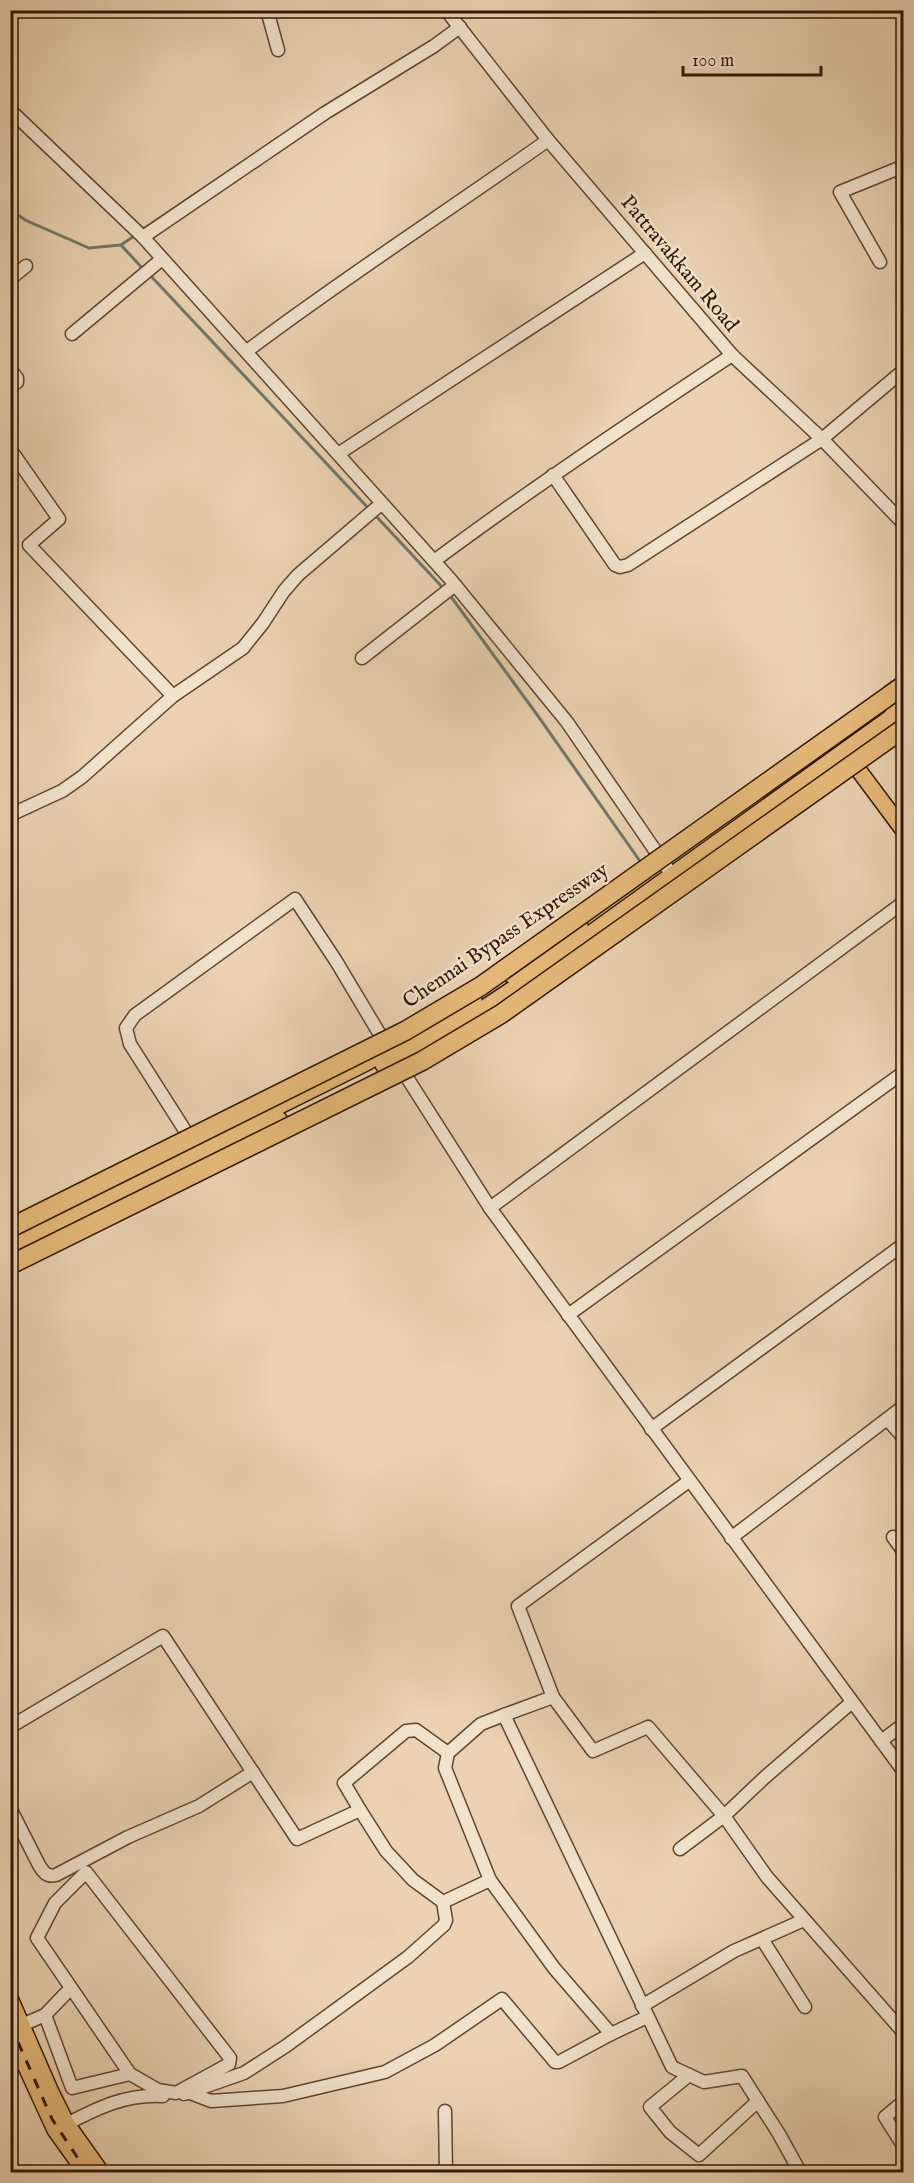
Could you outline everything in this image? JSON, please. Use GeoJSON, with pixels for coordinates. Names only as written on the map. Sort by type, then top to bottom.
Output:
{"type":"FeatureCollection","features":[{"type":"Feature","properties":{"kind":"highway","name":"Chennai Bypass Expressway"},"geometry":{"type":"LineString","coordinates":[[10,1228],[405,1031],[481,986],[903,685]]}},
{"type":"Feature","properties":{"kind":"highway"},"geometry":{"type":"LineString","coordinates":[[10,1265],[422,1061],[501,1014],[897,710]]}},
{"type":"Feature","properties":{"kind":"main road"},"geometry":{"type":"LineString","coordinates":[[10,1240],[472,1016],[662,861],[897,710],[891,687],[903,679]]}},
{"type":"Feature","properties":{"kind":"main road"},"geometry":{"type":"LineString","coordinates":[[845,743],[903,814]]}},
{"type":"Feature","properties":{"kind":"main road"},"geometry":{"type":"LineString","coordinates":[[845,743],[903,831]]}},
{"type":"Feature","properties":{"kind":"main road"},"geometry":{"type":"LineString","coordinates":[[10,1254],[392,1054]]}},
{"type":"Feature","properties":{"kind":"main road"},"geometry":{"type":"LineString","coordinates":[[10,1998],[16,2028],[61,2127],[85,2172]]}},
{"type":"Feature","properties":{"kind":"main road"},"geometry":{"type":"LineString","coordinates":[[61,2127],[101,2172]]}},
{"type":"Feature","properties":{"kind":"street"},"geometry":{"type":"LineString","coordinates":[[267,10],[278,50]]}},
{"type":"Feature","properties":{"kind":"street","name":"Pattravakkam Road"},"geometry":{"type":"LineString","coordinates":[[446,10],[548,140],[732,355],[822,439],[903,524]]}},
{"type":"Feature","properties":{"kind":"street"},"geometry":{"type":"LineString","coordinates":[[144,237],[325,113],[434,46],[460,27]]}},
{"type":"Feature","properties":{"kind":"street"},"geometry":{"type":"LineString","coordinates":[[10,110],[144,237],[338,454],[375,509],[434,561],[455,585],[567,722],[662,861]]}},
{"type":"Feature","properties":{"kind":"street"},"geometry":{"type":"LineString","coordinates":[[247,351],[303,309],[548,140]]}},
{"type":"Feature","properties":{"kind":"street"},"geometry":{"type":"LineString","coordinates":[[880,262],[840,192],[903,166]]}},
{"type":"Feature","properties":{"kind":"street"},"geometry":{"type":"LineString","coordinates":[[338,454],[645,253]]}},
{"type":"Feature","properties":{"kind":"street"},"geometry":{"type":"LineString","coordinates":[[72,334],[162,259]]}},
{"type":"Feature","properties":{"kind":"street"},"geometry":{"type":"LineString","coordinates":[[10,279],[26,266]]}},
{"type":"Feature","properties":{"kind":"street"},"geometry":{"type":"LineString","coordinates":[[434,561],[553,475],[732,355]]}},
{"type":"Feature","properties":{"kind":"street"},"geometry":{"type":"LineString","coordinates":[[10,369],[17,378],[17,382],[10,387]]}},
{"type":"Feature","properties":{"kind":"street"},"geometry":{"type":"LineString","coordinates":[[553,475],[615,565],[620,567],[628,565],[822,439],[903,370]]}},
{"type":"Feature","properties":{"kind":"street"},"geometry":{"type":"LineString","coordinates":[[10,449],[59,519],[29,545],[173,696]]}},
{"type":"Feature","properties":{"kind":"street"},"geometry":{"type":"LineString","coordinates":[[10,815],[62,791],[82,777],[173,696],[243,648],[298,575],[375,509]]}},
{"type":"Feature","properties":{"kind":"street"},"geometry":{"type":"LineString","coordinates":[[362,658],[455,585]]}},
{"type":"Feature","properties":{"kind":"street"},"geometry":{"type":"LineString","coordinates":[[196,1148],[130,1044],[126,1028],[135,1015],[295,899],[490,1208],[903,1772]]}},
{"type":"Feature","properties":{"kind":"street"},"geometry":{"type":"LineString","coordinates":[[490,1208],[903,902]]}},
{"type":"Feature","properties":{"kind":"street"},"geometry":{"type":"LineString","coordinates":[[568,1315],[903,1072]]}},
{"type":"Feature","properties":{"kind":"street"},"geometry":{"type":"LineString","coordinates":[[651,1429],[903,1244]]}},
{"type":"Feature","properties":{"kind":"street"},"geometry":{"type":"LineString","coordinates":[[731,1538],[903,1406]]}},
{"type":"Feature","properties":{"kind":"street"},"geometry":{"type":"LineString","coordinates":[[887,1419],[903,1438]]}},
{"type":"Feature","properties":{"kind":"street"},"geometry":{"type":"LineString","coordinates":[[689,1481],[518,1606],[553,1697],[593,1751],[648,1727],[724,1816],[767,1876],[903,2033]]}},
{"type":"Feature","properties":{"kind":"street"},"geometry":{"type":"LineString","coordinates":[[893,1538],[903,1552]]}},
{"type":"Feature","properties":{"kind":"street"},"geometry":{"type":"LineString","coordinates":[[10,1727],[164,1636],[297,1839],[360,1810]]}},
{"type":"Feature","properties":{"kind":"street"},"geometry":{"type":"LineString","coordinates":[[553,1697],[481,1724],[448,1753],[445,1768],[490,1880],[554,1968],[610,2034]]}},
{"type":"Feature","properties":{"kind":"street"},"geometry":{"type":"LineString","coordinates":[[680,1849],[724,1816],[852,1702]]}},
{"type":"Feature","properties":{"kind":"street"},"geometry":{"type":"LineString","coordinates":[[504,1715],[672,2067],[704,2082],[742,2076],[800,2172]]}},
{"type":"Feature","properties":{"kind":"street"},"geometry":{"type":"LineString","coordinates":[[880,1741],[903,1724]]}},
{"type":"Feature","properties":{"kind":"street"},"geometry":{"type":"LineString","coordinates":[[61,2127],[108,2103],[143,2095],[174,2096],[190,2093],[244,2073],[286,2046],[408,1957],[444,1925],[446,1920],[443,1902],[413,1880],[386,1851],[344,1783],[406,1731],[416,1730],[448,1753]]}},
{"type":"Feature","properties":{"kind":"street"},"geometry":{"type":"LineString","coordinates":[[10,1808],[39,1865],[50,1876],[128,1837],[199,1806],[253,1772]]}},
{"type":"Feature","properties":{"kind":"street"},"geometry":{"type":"LineString","coordinates":[[86,1872],[230,2058],[229,2064],[176,2093],[158,2090],[130,2074],[70,1989],[37,1938],[55,1903],[86,1872]]}},
{"type":"Feature","properties":{"kind":"street"},"geometry":{"type":"LineString","coordinates":[[443,1902],[490,1880]]}},
{"type":"Feature","properties":{"kind":"street"},"geometry":{"type":"LineString","coordinates":[[190,2093],[211,2101],[283,2096],[385,2072],[435,2045],[502,2000],[555,2062],[559,2062],[610,2034],[734,1952],[804,1920]]}},
{"type":"Feature","properties":{"kind":"street"},"geometry":{"type":"LineString","coordinates":[[762,1939],[805,2007]]}},
{"type":"Feature","properties":{"kind":"street"},"geometry":{"type":"LineString","coordinates":[[16,2028],[45,2015],[70,1989]]}},
{"type":"Feature","properties":{"kind":"street"},"geometry":{"type":"LineString","coordinates":[[45,2015],[72,2088],[130,2074]]}},
{"type":"Feature","properties":{"kind":"street"},"geometry":{"type":"LineString","coordinates":[[689,2075],[650,2107],[670,2132],[699,2155],[758,2101]]}},
{"type":"Feature","properties":{"kind":"street"},"geometry":{"type":"LineString","coordinates":[[903,2101],[885,2117],[903,2147]]}},
{"type":"Feature","properties":{"kind":"street"},"geometry":{"type":"LineString","coordinates":[[445,2111],[446,2172]]}},
{"type":"Feature","properties":{"kind":"waterway"},"geometry":{"type":"LineString","coordinates":[[142,230],[250,157]]}},
{"type":"Feature","properties":{"kind":"waterway"},"geometry":{"type":"LineString","coordinates":[[10,209],[25,220],[89,248],[121,245],[137,234]]}},
{"type":"Feature","properties":{"kind":"waterway"},"geometry":{"type":"LineString","coordinates":[[121,245],[144,270]]}},
{"type":"Feature","properties":{"kind":"waterway"},"geometry":{"type":"LineString","coordinates":[[149,274],[370,510]]}},
{"type":"Feature","properties":{"kind":"waterway"},"geometry":{"type":"LineString","coordinates":[[375,515],[444,589]]}},
{"type":"Feature","properties":{"kind":"waterway"},"geometry":{"type":"LineString","coordinates":[[449,594],[642,864]]}},
{"type":"Feature","properties":{"kind":"waterway"},"geometry":{"type":"LineString","coordinates":[[885,687],[904,674]]}},
{"type":"Feature","properties":{"kind":"railway"},"geometry":{"type":"LineString","coordinates":[[10,2024],[52,2119],[87,2172]]}}]}
